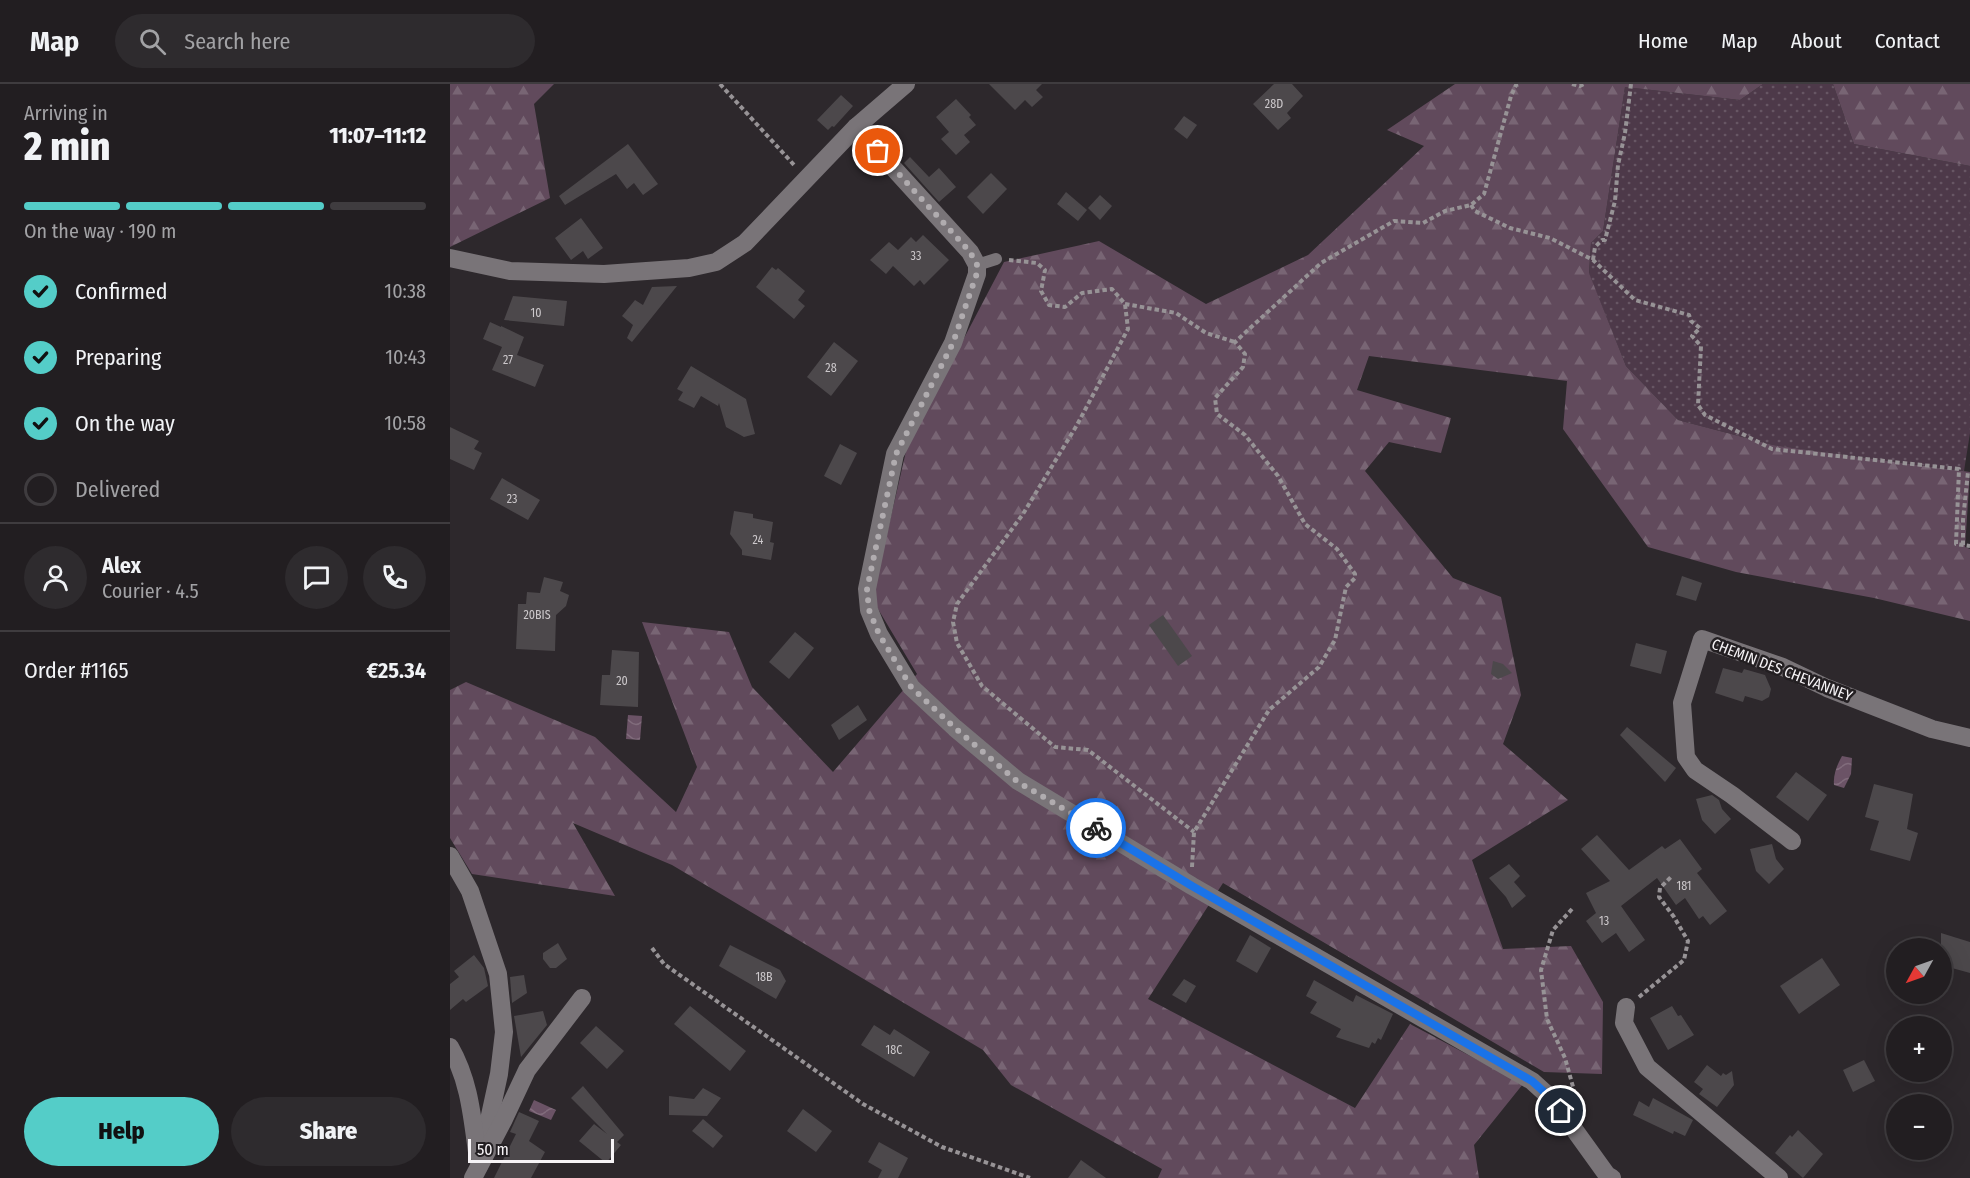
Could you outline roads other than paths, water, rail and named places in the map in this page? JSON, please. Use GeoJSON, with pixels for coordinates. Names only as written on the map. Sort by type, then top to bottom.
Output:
{"type":"FeatureCollection","features":[{"type":"Feature","properties":{"kind":"street"},"geometry":{"type":"LineString","coordinates":[[450,258],[510,271],[604,274],[688,268],[716,262],[745,243],[856,128],[906,84]]}},
{"type":"Feature","properties":{"kind":"street"},"geometry":{"type":"LineString","coordinates":[[856,128],[970,252],[977,265],[977,273],[953,343],[896,454],[867,589],[869,610],[879,634],[911,687],[1018,782],[1192,886],[1532,1081],[1553,1100],[1607,1175],[1612,1178]]}},
{"type":"Feature","properties":{"kind":"street","name":"CHEMIN DES CHEVANNEY"},"geometry":{"type":"LineString","coordinates":[[1792,841],[1695,770],[1686,757],[1682,703],[1702,639],[1783,667],[1827,688],[1932,729],[1970,738]]}},
{"type":"Feature","properties":{"kind":"street"},"geometry":{"type":"LineString","coordinates":[[450,856],[470,891],[498,974],[504,1032],[500,1074],[476,1172]]}},
{"type":"Feature","properties":{"kind":"street"},"geometry":{"type":"LineString","coordinates":[[476,1172],[527,1070],[582,998]]}},
{"type":"Feature","properties":{"kind":"street"},"geometry":{"type":"LineString","coordinates":[[1626,1007],[1624,1023],[1647,1067],[1779,1178]]}},
{"type":"Feature","properties":{"kind":"street"},"geometry":{"type":"LineString","coordinates":[[450,1047],[461,1066],[470,1097],[476,1172]]}},
{"type":"Feature","properties":{"kind":"lane"},"geometry":{"type":"LineString","coordinates":[[977,265],[996,259]]}},
{"type":"Feature","properties":{"kind":"water"},"geometry":{"type":"Polygon","coordinates":[[[628,715],[642,716],[640,740],[626,739],[628,715]]]}},
{"type":"Feature","properties":{"kind":"water"},"geometry":{"type":"Polygon","coordinates":[[[1842,756],[1852,758],[1851,774],[1844,788],[1834,785],[1836,770],[1842,756]]]}},
{"type":"Feature","properties":{"kind":"water"},"geometry":{"type":"Polygon","coordinates":[[[534,1100],[556,1110],[551,1120],[529,1111],[534,1100]]]}}]}
